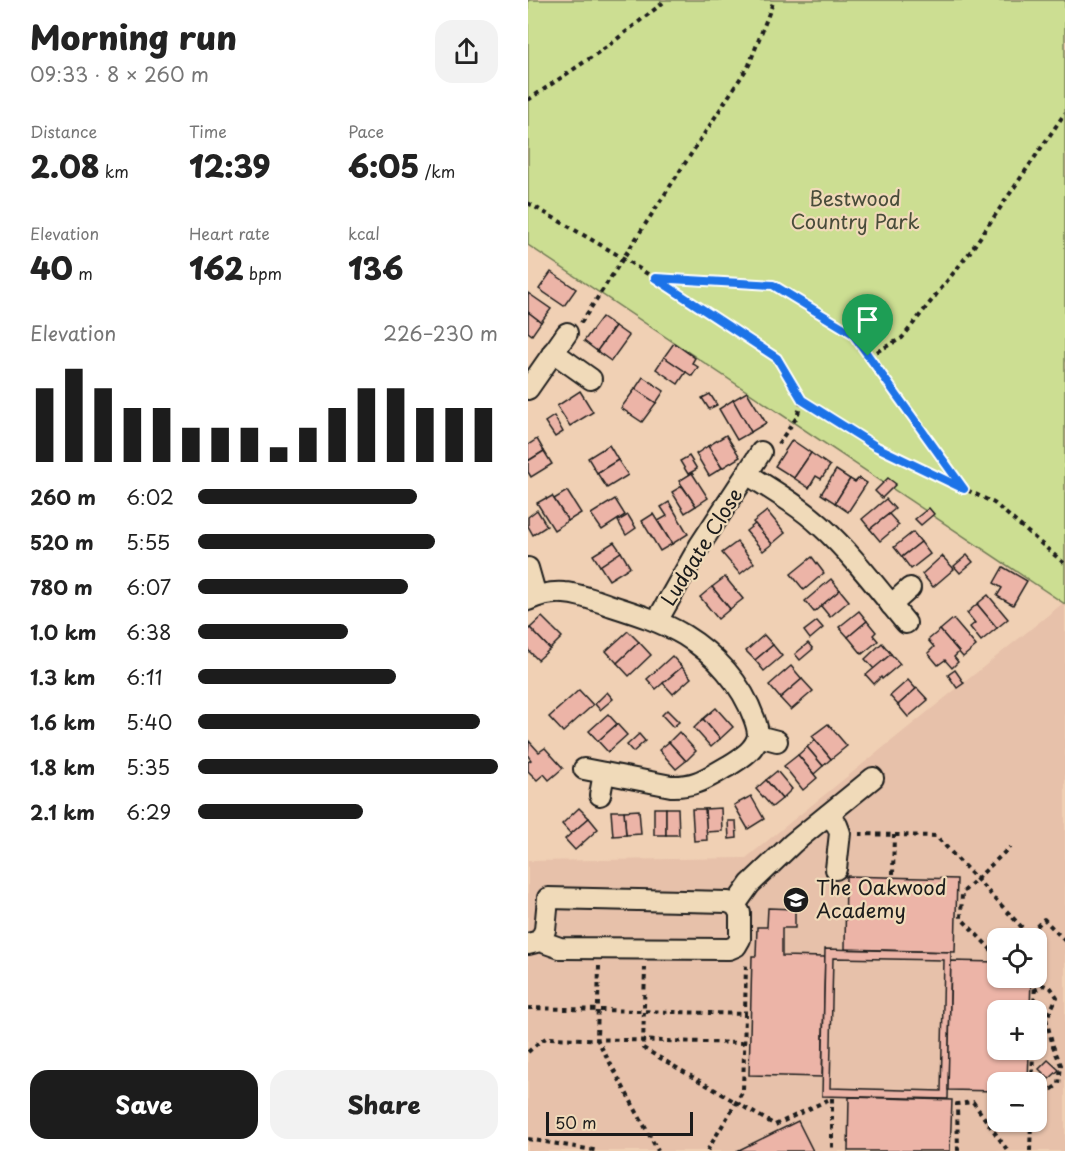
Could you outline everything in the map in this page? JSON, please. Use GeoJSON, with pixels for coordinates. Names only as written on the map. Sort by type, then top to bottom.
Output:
{"type":"FeatureCollection","features":[{"type":"Feature","properties":{"kind":"street"},"geometry":{"type":"LineString","coordinates":[[528,389],[567,333]]}},
{"type":"Feature","properties":{"kind":"street"},"geometry":{"type":"LineString","coordinates":[[553,352],[591,379]]}},
{"type":"Feature","properties":{"kind":"street","name":"Ludgate Close"},"geometry":{"type":"LineString","coordinates":[[657,621],[700,545],[761,452]]}},
{"type":"Feature","properties":{"kind":"street","name":"Ludgate Close"},"geometry":{"type":"LineString","coordinates":[[747,474],[806,513],[820,526],[850,557],[906,623]]}},
{"type":"Feature","properties":{"kind":"street"},"geometry":{"type":"LineString","coordinates":[[528,568],[532,598],[564,593],[584,596],[657,621],[684,635],[718,662],[732,678],[751,708],[756,723],[758,736],[752,748],[742,758],[697,783],[671,786],[584,769]]}},
{"type":"Feature","properties":{"kind":"street"},"geometry":{"type":"LineString","coordinates":[[891,604],[910,588]]}},
{"type":"Feature","properties":{"kind":"street"},"geometry":{"type":"LineString","coordinates":[[758,736],[777,741]]}},
{"type":"Feature","properties":{"kind":"street"},"geometry":{"type":"LineString","coordinates":[[600,795],[604,773]]}},
{"type":"Feature","properties":{"kind":"street"},"geometry":{"type":"LineString","coordinates":[[735,905],[750,884],[793,843],[873,778]]}},
{"type":"Feature","properties":{"kind":"street"},"geometry":{"type":"LineString","coordinates":[[828,815],[837,825],[840,833],[836,869]]}},
{"type":"Feature","properties":{"kind":"street"},"geometry":{"type":"LineString","coordinates":[[548,898],[728,902],[735,905],[741,913],[740,939],[736,946],[729,949],[560,948],[534,942],[546,930],[548,898]]}},
{"type":"Feature","properties":{"kind":"path"},"geometry":{"type":"LineString","coordinates":[[528,100],[608,46],[664,0]]}},
{"type":"Feature","properties":{"kind":"path"},"geometry":{"type":"LineString","coordinates":[[567,333],[576,331],[749,65],[774,0]]}},
{"type":"Feature","properties":{"kind":"path"},"geometry":{"type":"LineString","coordinates":[[868,356],[902,338],[970,252],[1065,113]]}},
{"type":"Feature","properties":{"kind":"path"},"geometry":{"type":"LineString","coordinates":[[528,203],[623,258],[777,358],[802,400],[877,447],[994,503],[1065,564]]}},
{"type":"Feature","properties":{"kind":"path"},"geometry":{"type":"LineString","coordinates":[[655,278],[773,285],[852,333],[964,489]]}},
{"type":"Feature","properties":{"kind":"path"},"geometry":{"type":"LineString","coordinates":[[761,452],[772,451],[797,417],[802,400]]}},
{"type":"Feature","properties":{"kind":"path"},"geometry":{"type":"LineString","coordinates":[[840,833],[936,836],[1023,928]]}},
{"type":"Feature","properties":{"kind":"path"},"geometry":{"type":"LineString","coordinates":[[893,874],[894,835]]}},
{"type":"Feature","properties":{"kind":"path"},"geometry":{"type":"LineString","coordinates":[[987,945],[961,918],[962,893],[1010,847]]}},
{"type":"Feature","properties":{"kind":"path"},"geometry":{"type":"LineString","coordinates":[[1035,928],[1044,919],[1065,941]]}},
{"type":"Feature","properties":{"kind":"path"},"geometry":{"type":"LineString","coordinates":[[707,1151],[743,1091],[747,953],[740,939]]}},
{"type":"Feature","properties":{"kind":"path"},"geometry":{"type":"LineString","coordinates":[[599,948],[597,1040],[658,1151]]}},
{"type":"Feature","properties":{"kind":"path"},"geometry":{"type":"LineString","coordinates":[[645,948],[643,1048],[776,1125],[832,1098],[832,1151]]}},
{"type":"Feature","properties":{"kind":"path"},"geometry":{"type":"LineString","coordinates":[[1034,991],[1043,985],[1051,988],[1057,997],[1047,1017]]}},
{"type":"Feature","properties":{"kind":"path"},"geometry":{"type":"LineString","coordinates":[[1034,988],[1034,1000]]}},
{"type":"Feature","properties":{"kind":"path"},"geometry":{"type":"LineString","coordinates":[[528,1008],[745,1014]]}},
{"type":"Feature","properties":{"kind":"path"},"geometry":{"type":"LineString","coordinates":[[1047,1023],[1061,1065],[1059,1084],[1052,1089],[1047,1089]]}},
{"type":"Feature","properties":{"kind":"path"},"geometry":{"type":"LineString","coordinates":[[528,1052],[546,1038],[744,1043]]}},
{"type":"Feature","properties":{"kind":"path"},"geometry":{"type":"LineString","coordinates":[[958,1151],[957,1104],[973,1102],[1008,1151]]}},
{"type":"Feature","properties":{"kind":"path"},"geometry":{"type":"LineString","coordinates":[[1030,1151],[1031,1132]]}},
{"type":"Feature","properties":{"kind":"path"},"geometry":{"type":"LineString","coordinates":[[528,1139],[575,1149],[599,1151]]}},
{"type":"Feature","properties":{"kind":"shaded area","name":"The Oakwood Academy"},"geometry":{"type":"Polygon","coordinates":[[[1063,603],[1065,604],[1065,1151],[528,1151],[528,861],[746,858],[1063,603]]]}},
{"type":"Feature","properties":{"kind":"green space","name":"Bestwood Country Park"},"geometry":{"type":"Polygon","coordinates":[[[528,0],[1065,0],[1065,604],[528,245],[528,0]]]}},
{"type":"Feature","properties":{"kind":"building"},"geometry":{"type":"Polygon","coordinates":[[[551,272],[576,289],[564,306],[539,289],[551,272]]]}},
{"type":"Feature","properties":{"kind":"building"},"geometry":{"type":"Polygon","coordinates":[[[528,293],[551,309],[541,322],[528,312],[528,293]]]}},
{"type":"Feature","properties":{"kind":"building"},"geometry":{"type":"Polygon","coordinates":[[[528,312],[541,322],[532,335],[528,332],[528,312]]]}},
{"type":"Feature","properties":{"kind":"building"},"geometry":{"type":"Polygon","coordinates":[[[602,317],[615,326],[597,351],[584,341],[602,317]]]}},
{"type":"Feature","properties":{"kind":"building"},"geometry":{"type":"Polygon","coordinates":[[[615,326],[629,336],[611,361],[597,351],[615,326]]]}},
{"type":"Feature","properties":{"kind":"building"},"geometry":{"type":"Polygon","coordinates":[[[674,343],[695,358],[692,363],[698,367],[692,376],[664,357],[674,343]]]}},
{"type":"Feature","properties":{"kind":"building"},"geometry":{"type":"Polygon","coordinates":[[[664,357],[686,372],[678,384],[656,369],[664,357]]]}},
{"type":"Feature","properties":{"kind":"building"},"geometry":{"type":"Polygon","coordinates":[[[643,377],[664,391],[656,403],[635,389],[643,377]]]}},
{"type":"Feature","properties":{"kind":"building"},"geometry":{"type":"Polygon","coordinates":[[[635,389],[656,403],[642,422],[621,408],[635,389]]]}},
{"type":"Feature","properties":{"kind":"building"},"geometry":{"type":"Polygon","coordinates":[[[580,391],[593,412],[570,426],[557,406],[580,391]]]}},
{"type":"Feature","properties":{"kind":"building"},"geometry":{"type":"Polygon","coordinates":[[[747,392],[766,423],[751,432],[733,400],[747,392]]]}},
{"type":"Feature","properties":{"kind":"building"},"geometry":{"type":"Polygon","coordinates":[[[710,394],[717,405],[709,409],[702,398],[710,394]]]}},
{"type":"Feature","properties":{"kind":"building"},"geometry":{"type":"Polygon","coordinates":[[[733,400],[751,432],[737,440],[719,409],[733,400]]]}},
{"type":"Feature","properties":{"kind":"building"},"geometry":{"type":"Polygon","coordinates":[[[554,416],[563,432],[555,437],[545,422],[554,416]]]}},
{"type":"Feature","properties":{"kind":"building"},"geometry":{"type":"Polygon","coordinates":[[[726,435],[740,457],[722,468],[708,446],[726,435]]]}},
{"type":"Feature","properties":{"kind":"building"},"geometry":{"type":"Polygon","coordinates":[[[537,439],[544,451],[528,461],[528,445],[537,439]]]}},
{"type":"Feature","properties":{"kind":"building"},"geometry":{"type":"Polygon","coordinates":[[[792,440],[811,453],[794,478],[775,466],[792,440]]]}},
{"type":"Feature","properties":{"kind":"building"},"geometry":{"type":"Polygon","coordinates":[[[609,445],[618,460],[597,473],[588,458],[609,445]]]}},
{"type":"Feature","properties":{"kind":"building"},"geometry":{"type":"Polygon","coordinates":[[[708,446],[722,468],[709,476],[696,454],[708,446]]]}},
{"type":"Feature","properties":{"kind":"building"},"geometry":{"type":"Polygon","coordinates":[[[544,451],[552,464],[531,477],[528,472],[528,461],[544,451]]]}},
{"type":"Feature","properties":{"kind":"building"},"geometry":{"type":"Polygon","coordinates":[[[811,453],[830,466],[821,479],[816,476],[809,488],[794,478],[811,453]]]}},
{"type":"Feature","properties":{"kind":"building"},"geometry":{"type":"Polygon","coordinates":[[[689,456],[697,469],[688,474],[680,461],[689,456]]]}},
{"type":"Feature","properties":{"kind":"building"},"geometry":{"type":"Polygon","coordinates":[[[618,460],[628,475],[607,488],[597,473],[618,460]]]}},
{"type":"Feature","properties":{"kind":"building"},"geometry":{"type":"Polygon","coordinates":[[[836,470],[850,479],[835,503],[821,494],[836,470]]]}},
{"type":"Feature","properties":{"kind":"building"},"geometry":{"type":"Polygon","coordinates":[[[692,473],[708,498],[696,506],[679,481],[692,473]]]}},
{"type":"Feature","properties":{"kind":"building"},"geometry":{"type":"Polygon","coordinates":[[[859,478],[867,483],[848,512],[835,503],[850,479],[855,482],[859,478]]]}},
{"type":"Feature","properties":{"kind":"building"},"geometry":{"type":"Polygon","coordinates":[[[888,478],[896,484],[882,498],[875,491],[888,478]]]}},
{"type":"Feature","properties":{"kind":"building"},"geometry":{"type":"Polygon","coordinates":[[[682,486],[696,506],[685,513],[672,492],[682,486]]]}},
{"type":"Feature","properties":{"kind":"building"},"geometry":{"type":"Polygon","coordinates":[[[567,491],[581,513],[568,521],[554,499],[567,491]]]}},
{"type":"Feature","properties":{"kind":"building"},"geometry":{"type":"Polygon","coordinates":[[[552,496],[568,521],[554,530],[537,503],[552,496]]]}},
{"type":"Feature","properties":{"kind":"building"},"geometry":{"type":"Polygon","coordinates":[[[615,499],[625,515],[602,530],[591,514],[615,499]]]}},
{"type":"Feature","properties":{"kind":"building"},"geometry":{"type":"Polygon","coordinates":[[[886,499],[895,509],[870,529],[862,519],[886,499]]]}},
{"type":"Feature","properties":{"kind":"building"},"geometry":{"type":"Polygon","coordinates":[[[669,502],[688,534],[672,544],[658,521],[667,516],[661,507],[669,502]]]}},
{"type":"Feature","properties":{"kind":"building"},"geometry":{"type":"Polygon","coordinates":[[[929,508],[934,514],[921,525],[915,519],[929,508]]]}},
{"type":"Feature","properties":{"kind":"building"},"geometry":{"type":"Polygon","coordinates":[[[537,510],[547,526],[533,535],[528,526],[528,517],[537,510]]]}},
{"type":"Feature","properties":{"kind":"building"},"geometry":{"type":"Polygon","coordinates":[[[767,511],[785,533],[772,544],[753,522],[767,511]]]}},
{"type":"Feature","properties":{"kind":"building"},"geometry":{"type":"Polygon","coordinates":[[[653,514],[672,544],[660,551],[642,521],[653,514]]]}},
{"type":"Feature","properties":{"kind":"building"},"geometry":{"type":"Polygon","coordinates":[[[889,514],[899,525],[880,541],[870,529],[889,514]]]}},
{"type":"Feature","properties":{"kind":"building"},"geometry":{"type":"Polygon","coordinates":[[[628,515],[636,528],[626,535],[618,521],[628,515]]]}},
{"type":"Feature","properties":{"kind":"building"},"geometry":{"type":"Polygon","coordinates":[[[755,524],[772,544],[763,551],[746,531],[755,524]]]}},
{"type":"Feature","properties":{"kind":"building"},"geometry":{"type":"Polygon","coordinates":[[[913,532],[921,542],[902,557],[894,547],[913,532]]]}},
{"type":"Feature","properties":{"kind":"building"},"geometry":{"type":"Polygon","coordinates":[[[614,542],[621,552],[600,566],[593,555],[614,542]]]}},
{"type":"Feature","properties":{"kind":"building"},"geometry":{"type":"Polygon","coordinates":[[[737,542],[754,563],[740,574],[722,553],[737,542]]]}},
{"type":"Feature","properties":{"kind":"building"},"geometry":{"type":"Polygon","coordinates":[[[921,542],[930,554],[911,569],[902,557],[921,542]]]}},
{"type":"Feature","properties":{"kind":"building"},"geometry":{"type":"Polygon","coordinates":[[[621,552],[630,567],[609,580],[600,566],[621,552]]]}},
{"type":"Feature","properties":{"kind":"building"},"geometry":{"type":"Polygon","coordinates":[[[967,555],[973,562],[960,573],[954,566],[967,555]]]}},
{"type":"Feature","properties":{"kind":"building"},"geometry":{"type":"Polygon","coordinates":[[[942,556],[954,569],[933,587],[922,574],[942,556]]]}},
{"type":"Feature","properties":{"kind":"building"},"geometry":{"type":"Polygon","coordinates":[[[812,557],[824,573],[804,590],[791,574],[812,557]]]}},
{"type":"Feature","properties":{"kind":"building"},"geometry":{"type":"Polygon","coordinates":[[[1003,567],[1027,581],[1013,605],[997,596],[1002,588],[994,583],[1003,567]]]}},
{"type":"Feature","properties":{"kind":"building"},"geometry":{"type":"Polygon","coordinates":[[[725,577],[743,599],[730,609],[712,587],[725,577]]]}},
{"type":"Feature","properties":{"kind":"building"},"geometry":{"type":"Polygon","coordinates":[[[831,579],[840,590],[814,612],[805,601],[831,579]]]}},
{"type":"Feature","properties":{"kind":"building"},"geometry":{"type":"Polygon","coordinates":[[[712,587],[730,609],[718,619],[700,597],[712,587]]]}},
{"type":"Feature","properties":{"kind":"building"},"geometry":{"type":"Polygon","coordinates":[[[840,590],[849,601],[830,617],[821,606],[840,590]]]}},
{"type":"Feature","properties":{"kind":"building"},"geometry":{"type":"Polygon","coordinates":[[[988,595],[1008,619],[997,628],[977,604],[988,595]]]}},
{"type":"Feature","properties":{"kind":"building"},"geometry":{"type":"Polygon","coordinates":[[[977,604],[997,628],[981,641],[970,627],[975,623],[967,613],[977,604]]]}},
{"type":"Feature","properties":{"kind":"building"},"geometry":{"type":"Polygon","coordinates":[[[859,611],[867,621],[848,637],[839,627],[859,611]]]}},
{"type":"Feature","properties":{"kind":"building"},"geometry":{"type":"Polygon","coordinates":[[[542,617],[562,637],[550,649],[530,628],[542,617]]]}},
{"type":"Feature","properties":{"kind":"building"},"geometry":{"type":"Polygon","coordinates":[[[953,619],[976,646],[963,657],[940,630],[953,619]]]}},
{"type":"Feature","properties":{"kind":"building"},"geometry":{"type":"Polygon","coordinates":[[[817,621],[823,628],[810,639],[804,631],[817,621]]]}},
{"type":"Feature","properties":{"kind":"building"},"geometry":{"type":"Polygon","coordinates":[[[867,621],[876,632],[873,635],[878,641],[862,654],[848,637],[867,621]]]}},
{"type":"Feature","properties":{"kind":"building"},"geometry":{"type":"Polygon","coordinates":[[[530,628],[550,649],[538,660],[528,650],[528,630],[530,628]]]}},
{"type":"Feature","properties":{"kind":"building"},"geometry":{"type":"Polygon","coordinates":[[[940,630],[959,652],[954,657],[958,662],[952,668],[945,660],[938,665],[928,653],[934,647],[928,640],[940,630]]]}},
{"type":"Feature","properties":{"kind":"building"},"geometry":{"type":"Polygon","coordinates":[[[628,631],[639,642],[617,663],[606,651],[628,631]]]}},
{"type":"Feature","properties":{"kind":"building"},"geometry":{"type":"Polygon","coordinates":[[[764,635],[773,645],[755,660],[746,651],[764,635]]]}},
{"type":"Feature","properties":{"kind":"building"},"geometry":{"type":"Polygon","coordinates":[[[639,642],[651,655],[629,676],[617,663],[639,642]]]}},
{"type":"Feature","properties":{"kind":"building"},"geometry":{"type":"Polygon","coordinates":[[[808,643],[813,649],[800,660],[795,654],[808,643]]]}},
{"type":"Feature","properties":{"kind":"building"},"geometry":{"type":"Polygon","coordinates":[[[882,643],[891,654],[874,669],[865,659],[882,643]]]}},
{"type":"Feature","properties":{"kind":"building"},"geometry":{"type":"Polygon","coordinates":[[[773,645],[782,656],[764,671],[755,660],[773,645]]]}},
{"type":"Feature","properties":{"kind":"building"},"geometry":{"type":"Polygon","coordinates":[[[891,654],[900,664],[874,684],[866,675],[891,654]]]}},
{"type":"Feature","properties":{"kind":"building"},"geometry":{"type":"Polygon","coordinates":[[[672,656],[682,667],[656,689],[647,679],[672,656]]]}},
{"type":"Feature","properties":{"kind":"building"},"geometry":{"type":"Polygon","coordinates":[[[791,666],[802,679],[780,698],[769,685],[791,666]]]}},
{"type":"Feature","properties":{"kind":"building"},"geometry":{"type":"Polygon","coordinates":[[[682,667],[691,678],[673,694],[663,683],[682,667]]]}},
{"type":"Feature","properties":{"kind":"building"},"geometry":{"type":"Polygon","coordinates":[[[955,670],[964,683],[957,688],[948,675],[955,670]]]}},
{"type":"Feature","properties":{"kind":"building"},"geometry":{"type":"Polygon","coordinates":[[[802,679],[813,691],[791,710],[780,698],[802,679]]]}},
{"type":"Feature","properties":{"kind":"building"},"geometry":{"type":"Polygon","coordinates":[[[908,680],[916,689],[898,705],[890,696],[908,680]]]}},
{"type":"Feature","properties":{"kind":"building"},"geometry":{"type":"Polygon","coordinates":[[[917,688],[928,700],[908,717],[898,705],[917,688]]]}},
{"type":"Feature","properties":{"kind":"building"},"geometry":{"type":"Polygon","coordinates":[[[579,690],[593,705],[563,732],[549,717],[579,690]]]}},
{"type":"Feature","properties":{"kind":"building"},"geometry":{"type":"Polygon","coordinates":[[[607,692],[613,699],[600,710],[595,704],[607,692]]]}},
{"type":"Feature","properties":{"kind":"building"},"geometry":{"type":"Polygon","coordinates":[[[716,708],[733,727],[720,739],[703,719],[716,708]]]}},
{"type":"Feature","properties":{"kind":"building"},"geometry":{"type":"Polygon","coordinates":[[[667,710],[679,722],[673,727],[662,715],[667,710]]]}},
{"type":"Feature","properties":{"kind":"building"},"geometry":{"type":"Polygon","coordinates":[[[608,714],[617,724],[598,741],[589,731],[608,714]]]}},
{"type":"Feature","properties":{"kind":"building"},"geometry":{"type":"Polygon","coordinates":[[[703,719],[720,739],[711,747],[694,728],[703,719]]]}},
{"type":"Feature","properties":{"kind":"building"},"geometry":{"type":"Polygon","coordinates":[[[617,724],[627,735],[608,752],[598,741],[617,724]]]}},
{"type":"Feature","properties":{"kind":"building"},"geometry":{"type":"Polygon","coordinates":[[[828,724],[847,746],[831,759],[812,736],[828,724]]]}},
{"type":"Feature","properties":{"kind":"building"},"geometry":{"type":"Polygon","coordinates":[[[679,732],[696,751],[686,761],[669,742],[679,732]]]}},
{"type":"Feature","properties":{"kind":"building"},"geometry":{"type":"Polygon","coordinates":[[[639,734],[645,741],[633,752],[627,745],[639,734]]]}},
{"type":"Feature","properties":{"kind":"building"},"geometry":{"type":"Polygon","coordinates":[[[815,740],[831,759],[823,766],[807,747],[815,740]]]}},
{"type":"Feature","properties":{"kind":"building"},"geometry":{"type":"Polygon","coordinates":[[[529,741],[539,752],[545,748],[563,768],[549,780],[544,774],[537,780],[528,771],[528,762],[531,760],[528,756],[529,741]]]}},
{"type":"Feature","properties":{"kind":"building"},"geometry":{"type":"Polygon","coordinates":[[[669,742],[686,761],[676,769],[659,750],[669,742]]]}},
{"type":"Feature","properties":{"kind":"building"},"geometry":{"type":"Polygon","coordinates":[[[807,747],[823,766],[814,774],[798,755],[807,747]]]}},
{"type":"Feature","properties":{"kind":"building"},"geometry":{"type":"Polygon","coordinates":[[[798,755],[817,778],[803,790],[784,766],[798,755]]]}},
{"type":"Feature","properties":{"kind":"building"},"geometry":{"type":"Polygon","coordinates":[[[777,771],[792,789],[782,799],[766,780],[777,771]]]}},
{"type":"Feature","properties":{"kind":"building"},"geometry":{"type":"Polygon","coordinates":[[[766,780],[782,799],[772,807],[756,789],[766,780]]]}},
{"type":"Feature","properties":{"kind":"building"},"geometry":{"type":"Polygon","coordinates":[[[751,796],[764,819],[748,829],[734,805],[751,796]]]}},
{"type":"Feature","properties":{"kind":"building"},"geometry":{"type":"Polygon","coordinates":[[[579,808],[589,818],[571,834],[562,824],[579,808]]]}},
{"type":"Feature","properties":{"kind":"building"},"geometry":{"type":"Polygon","coordinates":[[[654,808],[666,808],[666,835],[654,835],[654,808]]]}},
{"type":"Feature","properties":{"kind":"building"},"geometry":{"type":"Polygon","coordinates":[[[666,808],[678,808],[679,835],[666,835],[666,808]]]}},
{"type":"Feature","properties":{"kind":"building"},"geometry":{"type":"Polygon","coordinates":[[[721,808],[722,831],[706,832],[705,809],[721,808]]]}},
{"type":"Feature","properties":{"kind":"building"},"geometry":{"type":"Polygon","coordinates":[[[692,809],[705,809],[707,840],[694,841],[692,809]]]}},
{"type":"Feature","properties":{"kind":"building"},"geometry":{"type":"Polygon","coordinates":[[[639,810],[641,834],[626,835],[624,811],[639,810]]]}},
{"type":"Feature","properties":{"kind":"building"},"geometry":{"type":"Polygon","coordinates":[[[611,811],[624,811],[626,835],[613,836],[611,811]]]}},
{"type":"Feature","properties":{"kind":"building"},"geometry":{"type":"Polygon","coordinates":[[[589,818],[598,829],[575,850],[565,839],[589,818]]]}},
{"type":"Feature","properties":{"kind":"building"},"geometry":{"type":"Polygon","coordinates":[[[728,821],[736,821],[737,838],[729,839],[728,821]]]}},
{"type":"Feature","properties":{"kind":"building"},"geometry":{"type":"Polygon","coordinates":[[[846,876],[957,879],[955,952],[845,949],[846,876]]]}},
{"type":"Feature","properties":{"kind":"building"},"geometry":{"type":"Polygon","coordinates":[[[768,908],[795,909],[795,928],[782,928],[782,956],[825,957],[822,1077],[749,1075],[752,956],[756,956],[757,927],[767,927],[768,908]]]}},
{"type":"Feature","properties":{"kind":"building"},"geometry":{"type":"Polygon","coordinates":[[[825,949],[951,952],[948,1099],[822,1096],[825,949]],[[833,958],[830,1088],[941,1091],[944,960],[833,958]]]}},
{"type":"Feature","properties":{"kind":"building"},"geometry":{"type":"Polygon","coordinates":[[[951,961],[987,962],[987,988],[1031,988],[1030,1000],[987,1000],[987,1060],[1029,1060],[1028,1072],[987,1072],[987,1091],[948,1090],[951,961]]]}},
{"type":"Feature","properties":{"kind":"building"},"geometry":{"type":"Polygon","coordinates":[[[1048,1060],[1059,1070],[1049,1079],[1047,1072],[1039,1069],[1048,1060]]]}},
{"type":"Feature","properties":{"kind":"building"},"geometry":{"type":"Polygon","coordinates":[[[849,1097],[952,1100],[950,1151],[848,1151],[849,1097]]]}},
{"type":"Feature","properties":{"kind":"building"},"geometry":{"type":"Polygon","coordinates":[[[798,1121],[813,1151],[737,1151],[798,1121]]]}},
{"type":"Feature","properties":{"kind":"place","name":"The Oakwood Academy"},"geometry":{"type":"Point","coordinates":[796,900]}},
{"type":"Feature","properties":{"kind":"route"},"geometry":{"type":"LineString","coordinates":[[655,278],[773,285],[852,333],[868,356],[964,489],[877,447],[802,400],[777,358],[655,278]]}}]}
